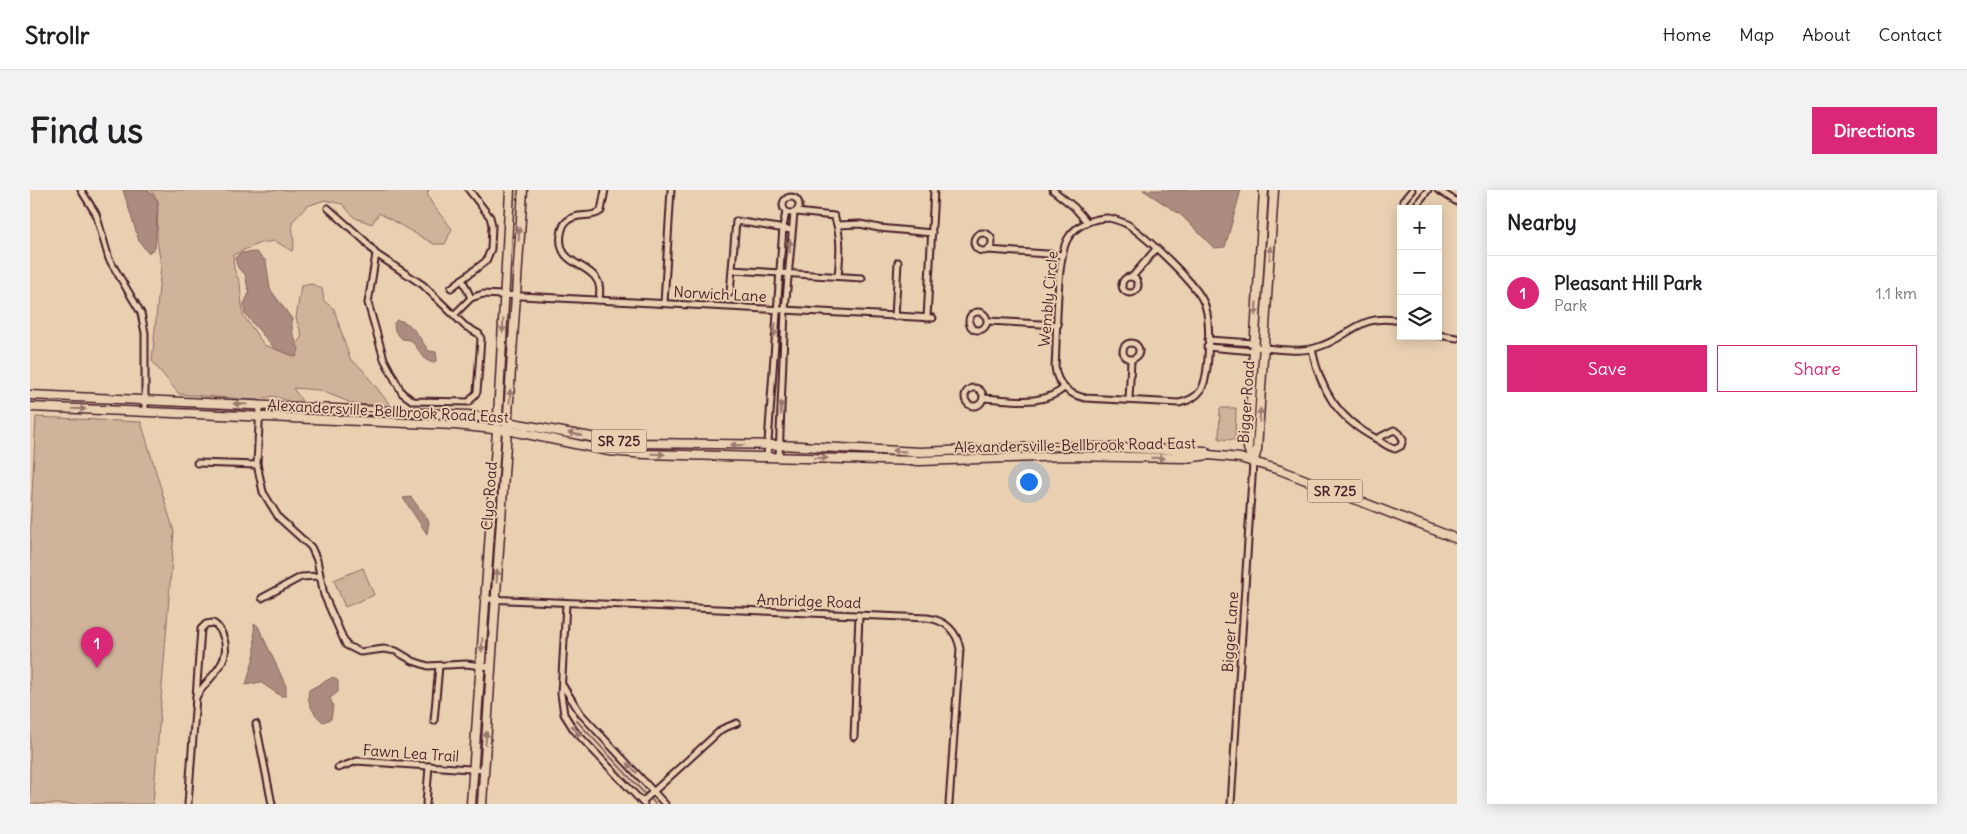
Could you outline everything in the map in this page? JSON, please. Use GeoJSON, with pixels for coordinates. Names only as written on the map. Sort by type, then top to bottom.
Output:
{"type":"FeatureCollection","features":[{"type":"Feature","properties":{"kind":"main road","name":"Clyo Road"},"geometry":{"type":"LineString","coordinates":[[471,804],[498,429],[510,190]]}},
{"type":"Feature","properties":{"kind":"main road","name":"Clyo Road"},"geometry":{"type":"LineString","coordinates":[[482,804],[508,430],[514,295],[523,190]]}},
{"type":"Feature","properties":{"kind":"main road","name":"Bigger Road"},"geometry":{"type":"LineString","coordinates":[[1253,463],[1248,448],[1264,190]]}},
{"type":"Feature","properties":{"kind":"main road","name":"Bigger Road"},"geometry":{"type":"LineString","coordinates":[[1253,463],[1257,450],[1274,190]]}},
{"type":"Feature","properties":{"kind":"main road","name":"Alexandersville-Bellbrook Road East"},"geometry":{"type":"LineString","coordinates":[[34,396],[446,414],[508,421],[591,437],[644,443],[779,445],[920,452],[1097,446],[1205,451],[1209,454]]}},
{"type":"Feature","properties":{"kind":"main road"},"geometry":{"type":"LineString","coordinates":[[34,396],[34,407]]}},
{"type":"Feature","properties":{"kind":"main road","name":"Alexandersville-Bellbrook Road East"},"geometry":{"type":"LineString","coordinates":[[34,407],[498,429],[629,453],[920,461],[1034,457],[1186,458],[1209,454]]}},
{"type":"Feature","properties":{"kind":"main road"},"geometry":{"type":"LineString","coordinates":[[367,410],[367,422]]}},
{"type":"Feature","properties":{"kind":"main road"},"geometry":{"type":"LineString","coordinates":[[1034,448],[1034,457]]}},
{"type":"Feature","properties":{"kind":"main road"},"geometry":{"type":"LineString","coordinates":[[920,452],[920,461]]}},
{"type":"Feature","properties":{"kind":"main road","name":"SR 725"},"geometry":{"type":"LineString","coordinates":[[1209,454],[1240,458],[1302,479],[1457,539]]}},
{"type":"Feature","properties":{"kind":"street"},"geometry":{"type":"LineString","coordinates":[[81,190],[96,214],[108,259],[141,313],[145,332],[145,412]]}},
{"type":"Feature","properties":{"kind":"street"},"geometry":{"type":"LineString","coordinates":[[451,288],[486,261],[491,249],[492,225],[490,217],[469,190]]}},
{"type":"Feature","properties":{"kind":"street"},"geometry":{"type":"LineString","coordinates":[[599,300],[600,288],[597,279],[571,260],[564,250],[561,238],[563,227],[568,220],[601,211],[605,190]]}},
{"type":"Feature","properties":{"kind":"street"},"geometry":{"type":"LineString","coordinates":[[664,303],[671,190]]}},
{"type":"Feature","properties":{"kind":"street"},"geometry":{"type":"LineString","coordinates":[[927,318],[934,190]]}},
{"type":"Feature","properties":{"kind":"street"},"geometry":{"type":"LineString","coordinates":[[983,398],[1039,400],[1051,397],[1064,388],[1077,396],[1085,398],[1179,403],[1191,400],[1203,386],[1208,340],[1207,312],[1202,298],[1156,249],[1123,222],[1102,218],[1087,222],[1074,207],[1053,190]]}},
{"type":"Feature","properties":{"kind":"street"},"geometry":{"type":"LineString","coordinates":[[1404,205],[1403,201],[1412,190]]}},
{"type":"Feature","properties":{"kind":"street"},"geometry":{"type":"LineString","coordinates":[[1416,205],[1428,190]]}},
{"type":"Feature","properties":{"kind":"street"},"geometry":{"type":"LineString","coordinates":[[1438,190],[1457,202]]}},
{"type":"Feature","properties":{"kind":"street"},"geometry":{"type":"LineString","coordinates":[[767,457],[783,227],[786,212],[783,202],[792,197],[798,202],[791,230],[785,310],[779,457]]}},
{"type":"Feature","properties":{"kind":"street"},"geometry":{"type":"LineString","coordinates":[[328,208],[365,241],[376,254],[423,285],[440,304],[455,314],[465,326],[479,334],[481,339],[477,392],[469,402],[408,399],[402,393],[384,360],[368,303],[376,254]]}},
{"type":"Feature","properties":{"kind":"street"},"geometry":{"type":"LineString","coordinates":[[786,212],[832,215],[838,225],[838,276]]}},
{"type":"Feature","properties":{"kind":"street"},"geometry":{"type":"LineString","coordinates":[[730,293],[736,221],[783,227],[791,230]]}},
{"type":"Feature","properties":{"kind":"street","name":"Wembly Circle"},"geometry":{"type":"LineString","coordinates":[[1064,388],[1058,379],[1055,367],[1062,255],[1068,238],[1087,222]]}},
{"type":"Feature","properties":{"kind":"street"},"geometry":{"type":"LineString","coordinates":[[838,225],[860,224],[879,228],[932,232]]}},
{"type":"Feature","properties":{"kind":"street"},"geometry":{"type":"LineString","coordinates":[[1132,277],[1156,249]]}},
{"type":"Feature","properties":{"kind":"street"},"geometry":{"type":"LineString","coordinates":[[988,250],[1062,255]]}},
{"type":"Feature","properties":{"kind":"street"},"geometry":{"type":"LineString","coordinates":[[895,317],[898,262]]}},
{"type":"Feature","properties":{"kind":"street"},"geometry":{"type":"LineString","coordinates":[[732,270],[862,278]]}},
{"type":"Feature","properties":{"kind":"street"},"geometry":{"type":"LineString","coordinates":[[455,314],[472,298],[462,279]]}},
{"type":"Feature","properties":{"kind":"street","name":"Norwich Lane"},"geometry":{"type":"LineString","coordinates":[[472,298],[483,294],[504,294],[933,318]]}},
{"type":"Feature","properties":{"kind":"street"},"geometry":{"type":"LineString","coordinates":[[1207,348],[1264,347],[1312,349],[1327,344],[1356,325],[1367,321],[1385,319],[1397,320]]}},
{"type":"Feature","properties":{"kind":"street"},"geometry":{"type":"LineString","coordinates":[[988,321],[1058,325]]}},
{"type":"Feature","properties":{"kind":"street"},"geometry":{"type":"LineString","coordinates":[[1442,336],[1457,338]]}},
{"type":"Feature","properties":{"kind":"street"},"geometry":{"type":"LineString","coordinates":[[1208,340],[1254,347]]}},
{"type":"Feature","properties":{"kind":"street"},"geometry":{"type":"LineString","coordinates":[[1312,349],[1320,382],[1332,403],[1349,422],[1386,446],[1395,449],[1401,446],[1403,439],[1400,433],[1394,430],[1376,439]]}},
{"type":"Feature","properties":{"kind":"street"},"geometry":{"type":"LineString","coordinates":[[1129,400],[1131,360]]}},
{"type":"Feature","properties":{"kind":"street"},"geometry":{"type":"LineString","coordinates":[[260,406],[257,465],[260,483],[267,501],[279,518],[311,546],[324,595],[340,635],[350,648],[366,652],[389,649],[421,665],[466,664],[491,667]]}},
{"type":"Feature","properties":{"kind":"street"},"geometry":{"type":"LineString","coordinates":[[197,463],[257,465]]}},
{"type":"Feature","properties":{"kind":"street","name":"Bigger Lane"},"geometry":{"type":"LineString","coordinates":[[1231,804],[1253,463]]}},
{"type":"Feature","properties":{"kind":"street"},"geometry":{"type":"LineString","coordinates":[[262,598],[301,577],[319,576]]}},
{"type":"Feature","properties":{"kind":"street","name":"Ambridge Road"},"geometry":{"type":"LineString","coordinates":[[485,599],[566,604],[859,615],[933,619],[945,623],[957,637],[960,649],[949,804]]}},
{"type":"Feature","properties":{"kind":"street"},"geometry":{"type":"LineString","coordinates":[[566,604],[562,704],[571,725],[643,803],[722,729],[737,723]]}},
{"type":"Feature","properties":{"kind":"street"},"geometry":{"type":"LineString","coordinates":[[854,737],[859,615]]}},
{"type":"Feature","properties":{"kind":"street"},"geometry":{"type":"LineString","coordinates":[[188,804],[201,629],[206,624],[213,623],[224,636],[224,656],[221,666],[196,697]]}},
{"type":"Feature","properties":{"kind":"street"},"geometry":{"type":"LineString","coordinates":[[434,722],[439,666]]}},
{"type":"Feature","properties":{"kind":"street"},"geometry":{"type":"LineString","coordinates":[[563,686],[581,714],[665,804]]}},
{"type":"Feature","properties":{"kind":"street"},"geometry":{"type":"LineString","coordinates":[[256,724],[272,804]]}},
{"type":"Feature","properties":{"kind":"street","name":"Fawn Lea Trail"},"geometry":{"type":"LineString","coordinates":[[338,768],[357,761],[484,770]]}},
{"type":"Feature","properties":{"kind":"street"},"geometry":{"type":"LineString","coordinates":[[426,804],[429,766]]}},
{"type":"Feature","properties":{"kind":"shaded area"},"geometry":{"type":"Polygon","coordinates":[[[123,190],[148,190],[158,201],[155,248],[148,253],[139,241],[123,190]]]}},
{"type":"Feature","properties":{"kind":"shaded area"},"geometry":{"type":"Polygon","coordinates":[[[151,190],[429,190],[427,193],[432,203],[452,229],[445,244],[434,244],[379,213],[372,224],[355,218],[342,204],[325,200],[307,206],[292,222],[294,244],[292,251],[275,241],[260,243],[233,255],[234,269],[240,283],[243,315],[264,345],[290,354],[302,336],[296,318],[301,286],[312,284],[322,289],[324,301],[334,309],[350,359],[361,368],[391,406],[354,404],[319,390],[293,388],[302,401],[292,402],[273,396],[255,400],[179,394],[152,361],[161,266],[157,239],[158,201],[151,190]]]}},
{"type":"Feature","properties":{"kind":"shaded area"},"geometry":{"type":"Polygon","coordinates":[[[1143,190],[1241,190],[1225,247],[1214,248],[1181,215],[1143,190]]]}},
{"type":"Feature","properties":{"kind":"shaded area"},"geometry":{"type":"Polygon","coordinates":[[[256,252],[266,261],[270,289],[292,319],[292,331],[299,350],[296,357],[275,349],[245,314],[244,304],[249,293],[245,274],[238,268],[235,258],[240,253],[256,252]]]}},
{"type":"Feature","properties":{"kind":"shaded area"},"geometry":{"type":"Polygon","coordinates":[[[397,320],[403,321],[412,327],[429,351],[436,352],[437,360],[433,363],[426,360],[411,340],[402,339],[395,331],[394,323],[397,320]]]}},
{"type":"Feature","properties":{"kind":"shaded area"},"geometry":{"type":"Polygon","coordinates":[[[1220,408],[1236,408],[1235,440],[1219,439],[1220,408]]]}},
{"type":"Feature","properties":{"kind":"shaded area"},"geometry":{"type":"Polygon","coordinates":[[[36,417],[141,422],[174,532],[153,804],[30,804],[30,533],[36,417]]]}},
{"type":"Feature","properties":{"kind":"shaded area"},"geometry":{"type":"Polygon","coordinates":[[[411,497],[429,521],[427,534],[403,498],[411,497]]]}},
{"type":"Feature","properties":{"kind":"shaded area"},"geometry":{"type":"Polygon","coordinates":[[[363,568],[374,595],[345,607],[334,580],[363,568]]]}},
{"type":"Feature","properties":{"kind":"shaded area"},"geometry":{"type":"Polygon","coordinates":[[[254,623],[258,626],[286,686],[286,696],[281,696],[260,682],[246,685],[255,653],[254,623]]]}},
{"type":"Feature","properties":{"kind":"shaded area"},"geometry":{"type":"Polygon","coordinates":[[[333,677],[338,681],[338,692],[330,698],[333,706],[331,719],[323,722],[312,708],[308,695],[309,690],[333,677]]]}},
{"type":"Feature","properties":{"kind":"waterway"},"geometry":{"type":"LineString","coordinates":[[576,720],[645,794]]}},
{"type":"Feature","properties":{"kind":"waterway"},"geometry":{"type":"LineString","coordinates":[[652,800],[655,804]]}},
{"type":"Feature","properties":{"kind":"place","name":"Pleasant Hill Park"},"geometry":{"type":"Point","coordinates":[97,668]}}]}
